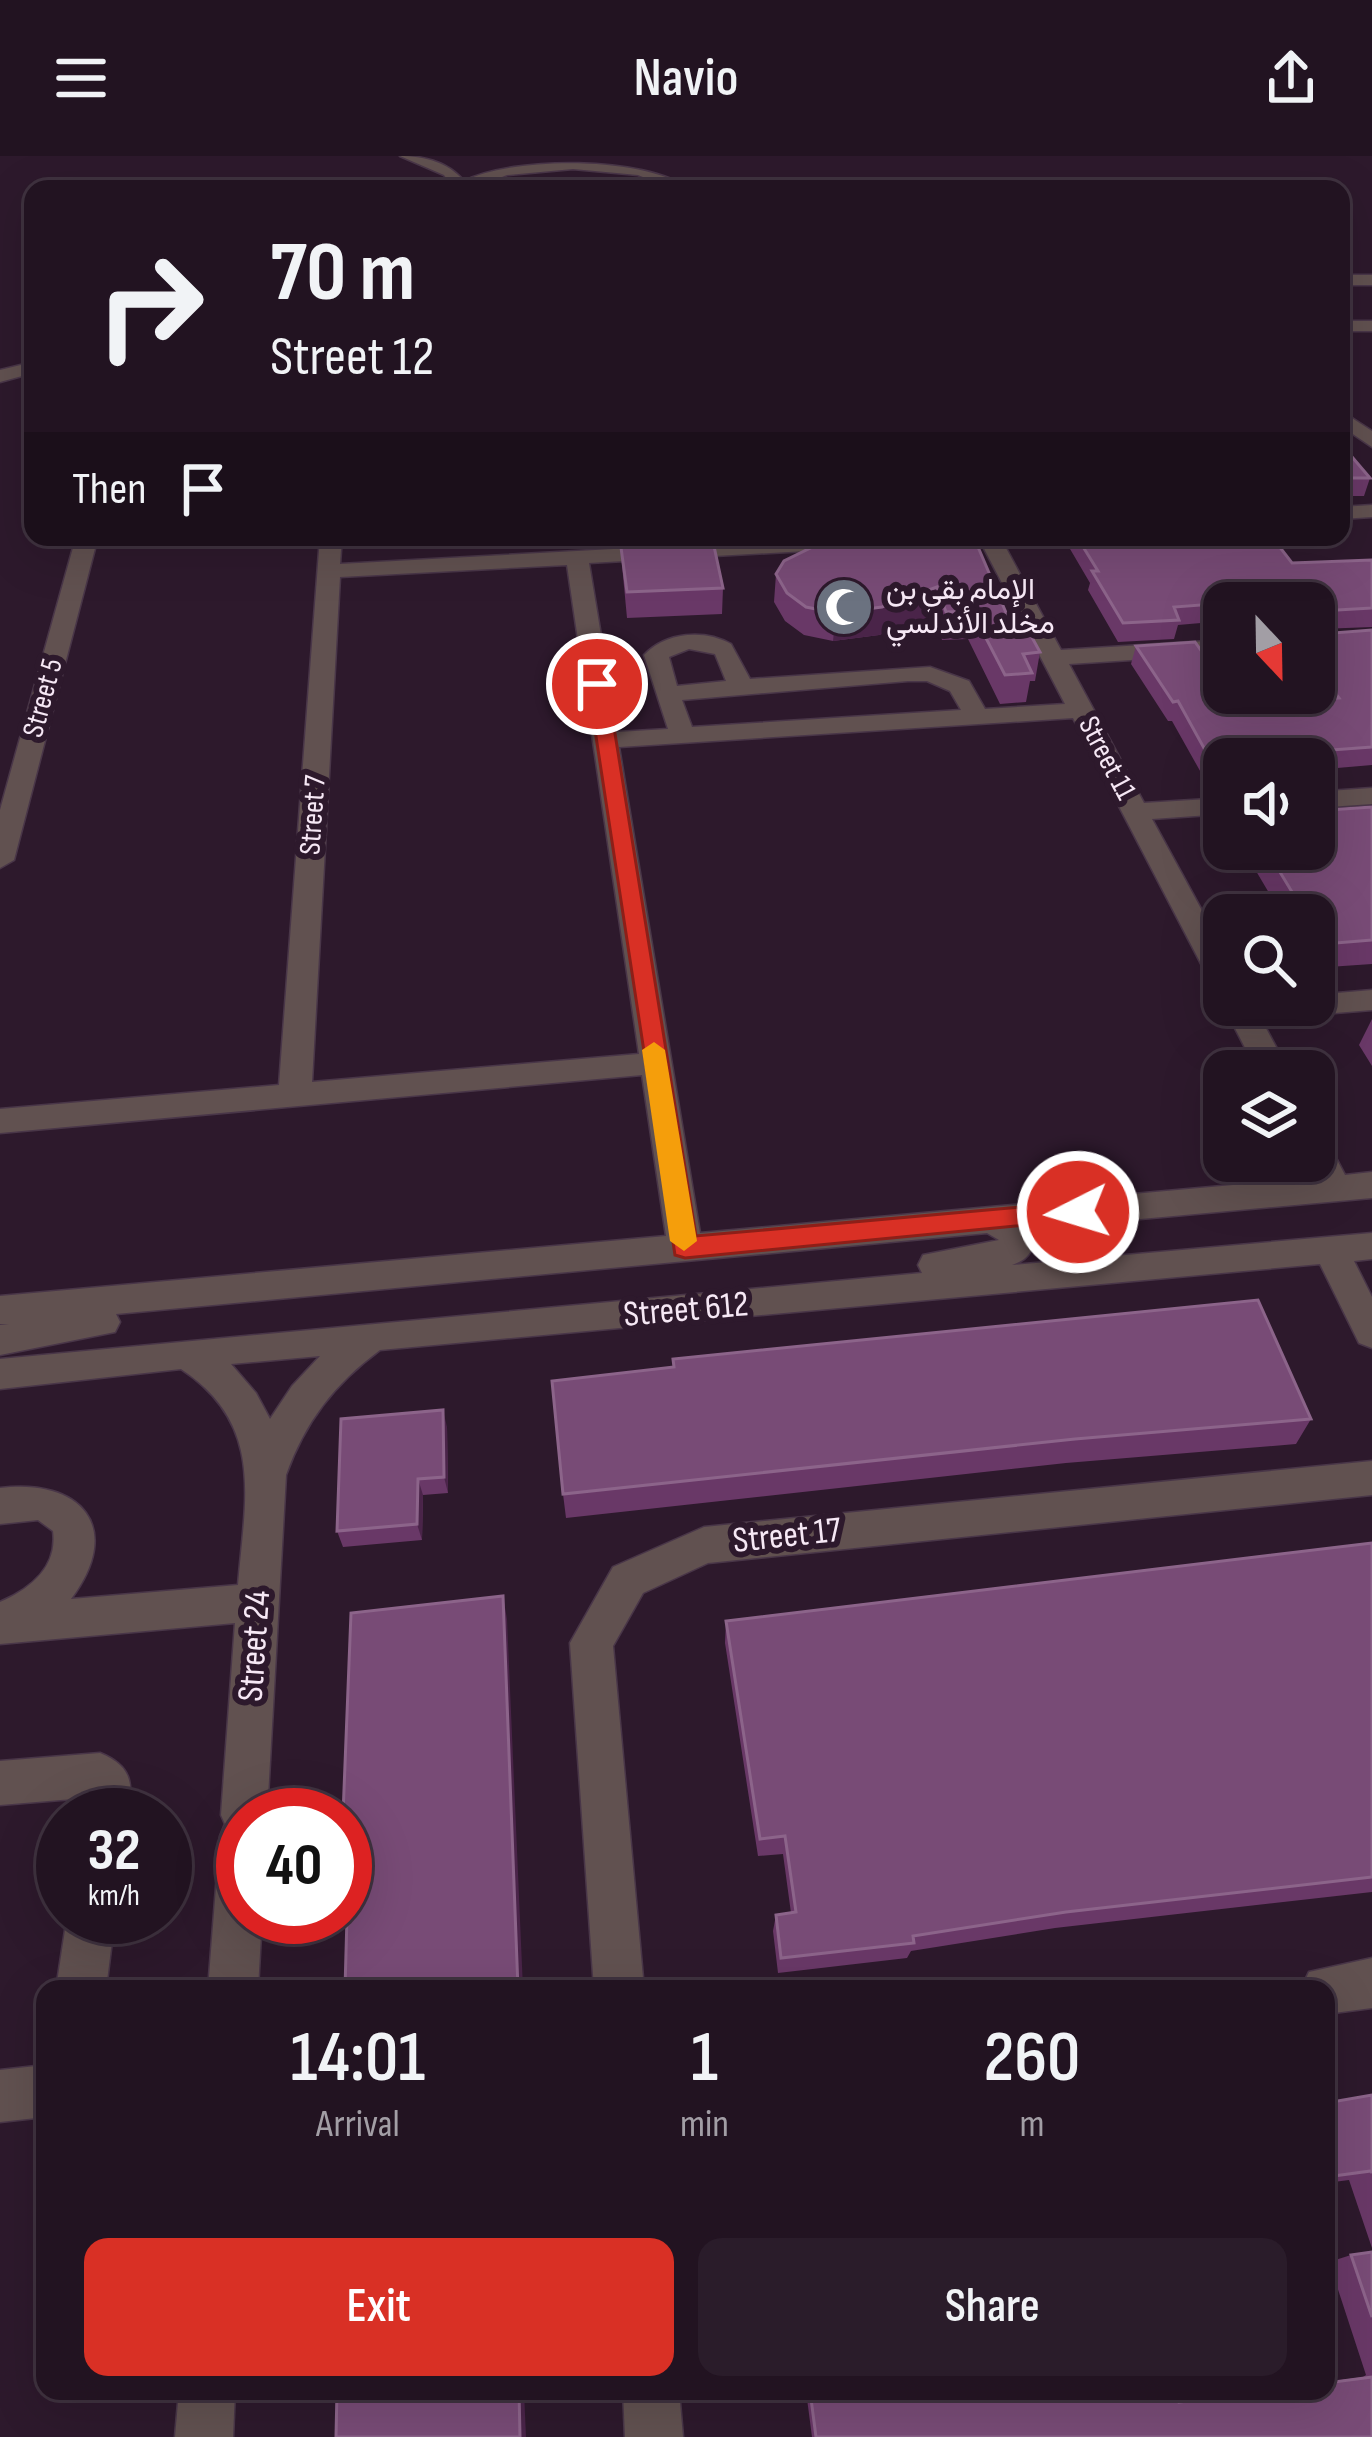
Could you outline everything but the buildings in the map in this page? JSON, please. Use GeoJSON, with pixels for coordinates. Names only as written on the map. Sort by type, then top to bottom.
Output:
{"type":"FeatureCollection","features":[{"type":"Feature","properties":{"kind":"street"},"geometry":{"type":"LineString","coordinates":[[407,156],[449,172],[455,180]]}},
{"type":"Feature","properties":{"kind":"street"},"geometry":{"type":"LineString","coordinates":[[514,156],[592,156]]}},
{"type":"Feature","properties":{"kind":"street"},"geometry":{"type":"LineString","coordinates":[[580,157],[638,164],[673,180]]}},
{"type":"Feature","properties":{"kind":"street"},"geometry":{"type":"LineString","coordinates":[[474,180],[494,168],[553,158]]}},
{"type":"Feature","properties":{"kind":"street"},"geometry":{"type":"LineString","coordinates":[[682,180],[684,166]]}},
{"type":"Feature","properties":{"kind":"street","name":"Street 5"},"geometry":{"type":"LineString","coordinates":[[0,860],[85,546]]}},
{"type":"Feature","properties":{"kind":"street","name":"Street 7"},"geometry":{"type":"LineString","coordinates":[[295,1093],[330,546]]}},
{"type":"Feature","properties":{"kind":"street"},"geometry":{"type":"LineString","coordinates":[[329,571],[790,546]]}},
{"type":"Feature","properties":{"kind":"street","name":"Street 11"},"geometry":{"type":"LineString","coordinates":[[994,546],[1203,939]]}},
{"type":"Feature","properties":{"kind":"street"},"geometry":{"type":"LineString","coordinates":[[577,558],[685,1248]]}},
{"type":"Feature","properties":{"kind":"street"},"geometry":{"type":"LineString","coordinates":[[740,686],[727,652],[717,644],[691,642],[661,649],[656,655],[676,716],[694,736],[972,707],[1078,702]]}},
{"type":"Feature","properties":{"kind":"street"},"geometry":{"type":"LineString","coordinates":[[1054,658],[1203,648]]}},
{"type":"Feature","properties":{"kind":"street"},"geometry":{"type":"LineString","coordinates":[[605,732],[676,716],[740,686],[930,674],[960,686],[972,707]]}},
{"type":"Feature","properties":{"kind":"street"},"geometry":{"type":"LineString","coordinates":[[0,739],[32,736]]}},
{"type":"Feature","properties":{"kind":"street"},"geometry":{"type":"LineString","coordinates":[[1335,799],[1372,796]]}},
{"type":"Feature","properties":{"kind":"street"},"geometry":{"type":"LineString","coordinates":[[1136,812],[1203,807]]}},
{"type":"Feature","properties":{"kind":"street"},"geometry":{"type":"LineString","coordinates":[[1335,1003],[1372,1000]]}},
{"type":"Feature","properties":{"kind":"street"},"geometry":{"type":"LineString","coordinates":[[0,1121],[656,1063]]}},
{"type":"Feature","properties":{"kind":"street"},"geometry":{"type":"LineString","coordinates":[[1331,1182],[1335,1189]]}},
{"type":"Feature","properties":{"kind":"street","name":"Street 612"},"geometry":{"type":"LineString","coordinates":[[0,1310],[1372,1185]]}},
{"type":"Feature","properties":{"kind":"street"},"geometry":{"type":"LineString","coordinates":[[726,1307],[1006,1253],[1016,1247],[1016,1233],[992,1220]]}},
{"type":"Feature","properties":{"kind":"street","name":"Street 612"},"geometry":{"type":"LineString","coordinates":[[0,1375],[188,1353],[1372,1246]]}},
{"type":"Feature","properties":{"kind":"street"},"geometry":{"type":"LineString","coordinates":[[1331,1250],[1372,1333]]}},
{"type":"Feature","properties":{"kind":"street"},"geometry":{"type":"LineString","coordinates":[[0,1340],[114,1320],[221,1290]]}},
{"type":"Feature","properties":{"kind":"street","name":"Street 24"},"geometry":{"type":"LineString","coordinates":[[246,1788],[266,1477],[274,1448],[302,1397],[322,1374],[370,1337]]}},
{"type":"Feature","properties":{"kind":"street","name":"Street 24"},"geometry":{"type":"LineString","coordinates":[[188,1353],[229,1383],[244,1403],[256,1425],[266,1477]]}},
{"type":"Feature","properties":{"kind":"street","name":"Street 17"},"geometry":{"type":"LineString","coordinates":[[618,1980],[591,1642],[628,1580],[704,1545],[1372,1478]]}},
{"type":"Feature","properties":{"kind":"street"},"geometry":{"type":"LineString","coordinates":[[0,1506],[38,1502],[53,1508],[65,1518],[75,1547],[73,1564],[51,1597],[35,1610],[0,1622]]}},
{"type":"Feature","properties":{"kind":"street"},"geometry":{"type":"LineString","coordinates":[[0,1622],[258,1602]]}},
{"type":"Feature","properties":{"kind":"street"},"geometry":{"type":"LineString","coordinates":[[0,1783],[100,1775],[109,1788]]}},
{"type":"Feature","properties":{"kind":"street"},"geometry":{"type":"LineString","coordinates":[[82,1980],[87,1944]]}},
{"type":"Feature","properties":{"kind":"street"},"geometry":{"type":"LineString","coordinates":[[234,1980],[236,1944]]}},
{"type":"Feature","properties":{"kind":"street"},"geometry":{"type":"LineString","coordinates":[[1335,1988],[1372,1983]]}},
{"type":"Feature","properties":{"kind":"street"},"geometry":{"type":"LineString","coordinates":[[0,2096],[36,2092]]}},
{"type":"Feature","properties":{"kind":"street"},"geometry":{"type":"LineString","coordinates":[[204,2437],[206,2400]]}},
{"type":"Feature","properties":{"kind":"street"},"geometry":{"type":"LineString","coordinates":[[651,2400],[654,2437]]}},
{"type":"Feature","properties":{"kind":"slow traffic"},"geometry":{"type":"LineString","coordinates":[[654,1050],[684,1241]]}},
{"type":"Feature","properties":{"kind":"place","name":"الإمام بقي بن مخلد الأندلسي"},"geometry":{"type":"Point","coordinates":[844,607]}},
{"type":"Feature","properties":{"kind":"route"},"geometry":{"type":"LineString","coordinates":[[597,684],[685,1248],[1078,1212]]}}]}
